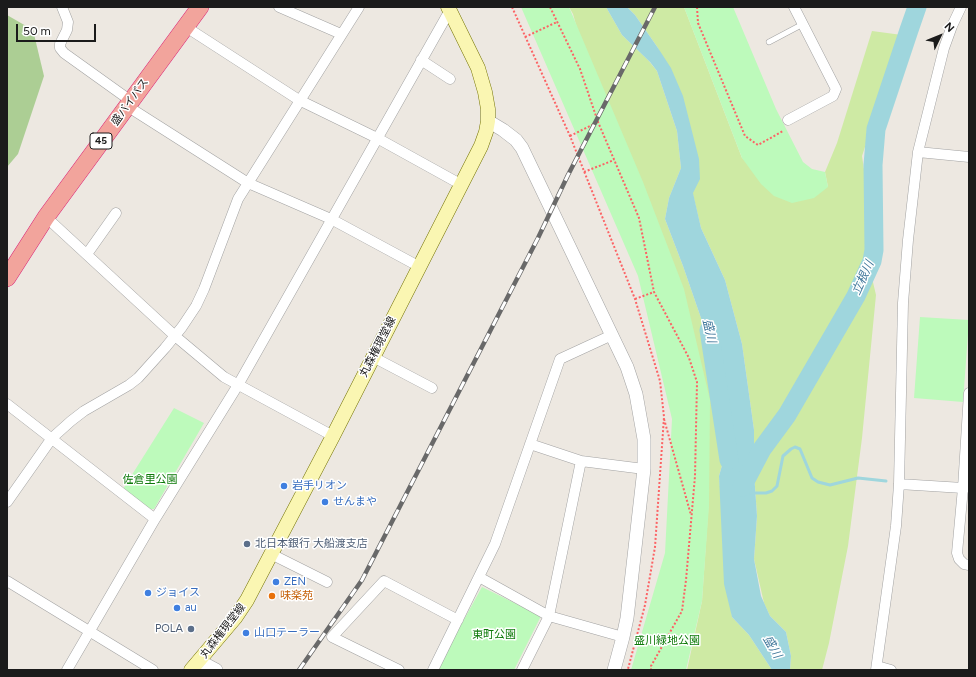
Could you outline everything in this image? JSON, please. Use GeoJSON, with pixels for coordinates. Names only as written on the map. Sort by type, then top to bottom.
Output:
{"type":"FeatureCollection","features":[{"type":"Feature","properties":{"kind":"highway","name":"盛バイパス"},"geometry":{"type":"LineString","coordinates":[[7,278],[46,216],[200,7]]}},
{"type":"Feature","properties":{"kind":"main road","name":"丸森権現堂線"},"geometry":{"type":"LineString","coordinates":[[195,666],[235,618],[247,600],[333,436],[481,146],[488,122],[486,98],[478,68],[449,9]]}},
{"type":"Feature","properties":{"kind":"street"},"geometry":{"type":"LineString","coordinates":[[62,7],[68,22],[67,30],[60,44],[60,48],[64,53],[129,104],[248,183],[331,219],[420,267]]}},
{"type":"Feature","properties":{"kind":"street"},"geometry":{"type":"LineString","coordinates":[[279,7],[341,34]]}},
{"type":"Feature","properties":{"kind":"street"},"geometry":{"type":"LineString","coordinates":[[7,502],[52,438],[84,411],[129,385],[138,378],[175,336],[196,306],[202,294],[238,200],[299,100],[359,7]]}},
{"type":"Feature","properties":{"kind":"street"},"geometry":{"type":"LineString","coordinates":[[788,120],[833,96],[836,88],[794,7]]}},
{"type":"Feature","properties":{"kind":"street"},"geometry":{"type":"LineString","coordinates":[[891,670],[877,668],[896,526],[899,484],[904,303],[908,240],[918,152],[944,48],[952,26],[962,7]]}},
{"type":"Feature","properties":{"kind":"street"},"geometry":{"type":"LineString","coordinates":[[67,670],[155,519],[238,385],[422,60],[449,9]]}},
{"type":"Feature","properties":{"kind":"street"},"geometry":{"type":"LineString","coordinates":[[186,27],[299,100],[377,138],[462,185]]}},
{"type":"Feature","properties":{"kind":"street"},"geometry":{"type":"LineString","coordinates":[[422,60],[450,79]]}},
{"type":"Feature","properties":{"kind":"street"},"geometry":{"type":"LineString","coordinates":[[488,122],[503,130],[516,140],[522,148],[627,367],[636,394],[644,439],[644,469],[627,618],[614,670]]}},
{"type":"Feature","properties":{"kind":"street"},"geometry":{"type":"LineString","coordinates":[[918,152],[969,157]]}},
{"type":"Feature","properties":{"kind":"street"},"geometry":{"type":"LineString","coordinates":[[87,254],[116,213]]}},
{"type":"Feature","properties":{"kind":"street"},"geometry":{"type":"LineString","coordinates":[[46,216],[175,336],[224,378],[333,436]]}},
{"type":"Feature","properties":{"kind":"street"},"geometry":{"type":"LineString","coordinates":[[433,670],[495,544],[560,359],[612,335]]}},
{"type":"Feature","properties":{"kind":"street"},"geometry":{"type":"LineString","coordinates":[[373,358],[432,388]]}},
{"type":"Feature","properties":{"kind":"street"},"geometry":{"type":"LineString","coordinates":[[969,393],[966,487],[957,553],[959,559],[964,564],[969,565]]}},
{"type":"Feature","properties":{"kind":"street"},"geometry":{"type":"LineString","coordinates":[[7,404],[155,519]]}},
{"type":"Feature","properties":{"kind":"street"},"geometry":{"type":"LineString","coordinates":[[530,444],[581,461],[644,469]]}},
{"type":"Feature","properties":{"kind":"street"},"geometry":{"type":"LineString","coordinates":[[522,670],[549,616],[581,461]]}},
{"type":"Feature","properties":{"kind":"street"},"geometry":{"type":"LineString","coordinates":[[899,484],[966,487]]}},
{"type":"Feature","properties":{"kind":"street"},"geometry":{"type":"LineString","coordinates":[[271,554],[327,582]]}},
{"type":"Feature","properties":{"kind":"street"},"geometry":{"type":"LineString","coordinates":[[479,577],[549,616],[623,637]]}},
{"type":"Feature","properties":{"kind":"street"},"geometry":{"type":"LineString","coordinates":[[7,581],[153,670]]}},
{"type":"Feature","properties":{"kind":"street"},"geometry":{"type":"LineString","coordinates":[[399,670],[332,637],[384,581],[458,620]]}},
{"type":"Feature","properties":{"kind":"street"},"geometry":{"type":"LineString","coordinates":[[195,666],[216,670]]}},
{"type":"Feature","properties":{"kind":"lane"},"geometry":{"type":"LineString","coordinates":[[769,42],[803,24]]}},
{"type":"Feature","properties":{"kind":"path"},"geometry":{"type":"LineString","coordinates":[[550,7],[580,69],[598,122],[639,218],[654,292],[688,358],[697,382],[695,476],[682,611],[651,666],[651,670]]}},
{"type":"Feature","properties":{"kind":"path"},"geometry":{"type":"LineString","coordinates":[[697,7],[698,23],[745,136],[758,145],[783,131]]}},
{"type":"Feature","properties":{"kind":"path"},"geometry":{"type":"LineString","coordinates":[[526,37],[557,22]]}},
{"type":"Feature","properties":{"kind":"path"},"geometry":{"type":"LineString","coordinates":[[570,136],[598,122]]}},
{"type":"Feature","properties":{"kind":"path"},"geometry":{"type":"LineString","coordinates":[[584,172],[614,160]]}},
{"type":"Feature","properties":{"kind":"path"},"geometry":{"type":"LineString","coordinates":[[635,299],[654,292]]}},
{"type":"Feature","properties":{"kind":"path"},"geometry":{"type":"LineString","coordinates":[[664,417],[692,516]]}},
{"type":"Feature","properties":{"kind":"green space","name":"盛川緑地公園"},"geometry":{"type":"Polygon","coordinates":[[[521,7],[569,7],[643,182],[684,289],[710,400],[709,506],[702,601],[686,670],[631,670],[665,553],[672,419],[638,276],[521,7]]]}},
{"type":"Feature","properties":{"kind":"green space"},"geometry":{"type":"Polygon","coordinates":[[[569,7],[606,7],[622,35],[648,60],[657,71],[677,131],[681,168],[669,198],[665,219],[719,370],[727,403],[725,455],[719,476],[732,617],[749,635],[772,670],[687,670],[702,601],[709,499],[573,14],[569,7]]]}},
{"type":"Feature","properties":{"kind":"green space"},"geometry":{"type":"Polygon","coordinates":[[[627,7],[684,7],[742,158],[828,187],[825,172],[837,143],[872,31],[902,35],[862,156],[868,196],[868,261],[876,295],[862,438],[848,546],[829,643],[822,670],[790,670],[791,656],[786,632],[770,616],[764,603],[754,559],[757,516],[754,472],[754,430],[742,344],[725,280],[701,228],[658,48],[635,15],[627,7]]]}},
{"type":"Feature","properties":{"kind":"green space"},"geometry":{"type":"Polygon","coordinates":[[[684,7],[733,7],[776,109],[803,162],[812,169],[825,172],[828,187],[814,198],[792,203],[774,196],[761,184],[742,158],[684,7]]]}},
{"type":"Feature","properties":{"kind":"green space"},"geometry":{"type":"Polygon","coordinates":[[[7,15],[33,30],[44,76],[18,154],[7,167],[7,15]]]}},
{"type":"Feature","properties":{"kind":"green space"},"geometry":{"type":"Polygon","coordinates":[[[920,317],[969,320],[963,402],[914,398],[920,317]]]}},
{"type":"Feature","properties":{"kind":"green space","name":"佐倉里公園"},"geometry":{"type":"Polygon","coordinates":[[[174,408],[204,423],[154,509],[148,509],[123,489],[174,408]]]}},
{"type":"Feature","properties":{"kind":"green space","name":"東町公園"},"geometry":{"type":"Polygon","coordinates":[[[482,587],[541,616],[514,670],[436,670],[482,587]]]}},
{"type":"Feature","properties":{"kind":"water"},"geometry":{"type":"Polygon","coordinates":[[[606,7],[627,7],[635,15],[671,68],[683,96],[699,159],[700,179],[693,193],[701,228],[725,280],[742,344],[754,430],[754,472],[757,516],[754,559],[761,596],[770,616],[786,632],[791,656],[790,670],[772,670],[749,635],[732,617],[724,584],[719,476],[725,455],[727,403],[719,370],[665,219],[669,198],[681,168],[677,131],[657,71],[650,62],[622,35],[606,7]]]}},
{"type":"Feature","properties":{"kind":"waterway","name":"立根川"},"geometry":{"type":"LineString","coordinates":[[742,487],[762,449],[787,415],[856,296],[872,261],[874,250],[873,165],[876,129],[917,7]]}},
{"type":"Feature","properties":{"kind":"waterway","name":"盛川"},"geometry":{"type":"LineString","coordinates":[[709,330],[729,460]]}},
{"type":"Feature","properties":{"kind":"waterway"},"geometry":{"type":"LineString","coordinates":[[751,493],[766,493],[772,491],[777,486],[783,456],[795,447],[800,449],[812,478],[818,482],[830,485],[858,478],[886,481]]}},
{"type":"Feature","properties":{"kind":"railway"},"geometry":{"type":"LineString","coordinates":[[299,670],[362,580],[655,7]]}},
{"type":"Feature","properties":{"kind":"place","name":"岩手リオン"},"geometry":{"type":"Point","coordinates":[284,486]}},
{"type":"Feature","properties":{"kind":"place","name":"せんまや"},"geometry":{"type":"Point","coordinates":[325,502]}},
{"type":"Feature","properties":{"kind":"place","name":"北日本銀行 大船渡支店"},"geometry":{"type":"Point","coordinates":[247,544]}},
{"type":"Feature","properties":{"kind":"place","name":"ZEN"},"geometry":{"type":"Point","coordinates":[276,582]}},
{"type":"Feature","properties":{"kind":"place","name":"ジョイス"},"geometry":{"type":"Point","coordinates":[148,593]}},
{"type":"Feature","properties":{"kind":"place","name":"味楽苑"},"geometry":{"type":"Point","coordinates":[272,596]}},
{"type":"Feature","properties":{"kind":"place","name":"au"},"geometry":{"type":"Point","coordinates":[177,608]}},
{"type":"Feature","properties":{"kind":"place","name":"POLA"},"geometry":{"type":"Point","coordinates":[191,629]}},
{"type":"Feature","properties":{"kind":"place","name":"山口テーラー"},"geometry":{"type":"Point","coordinates":[246,633]}}]}
